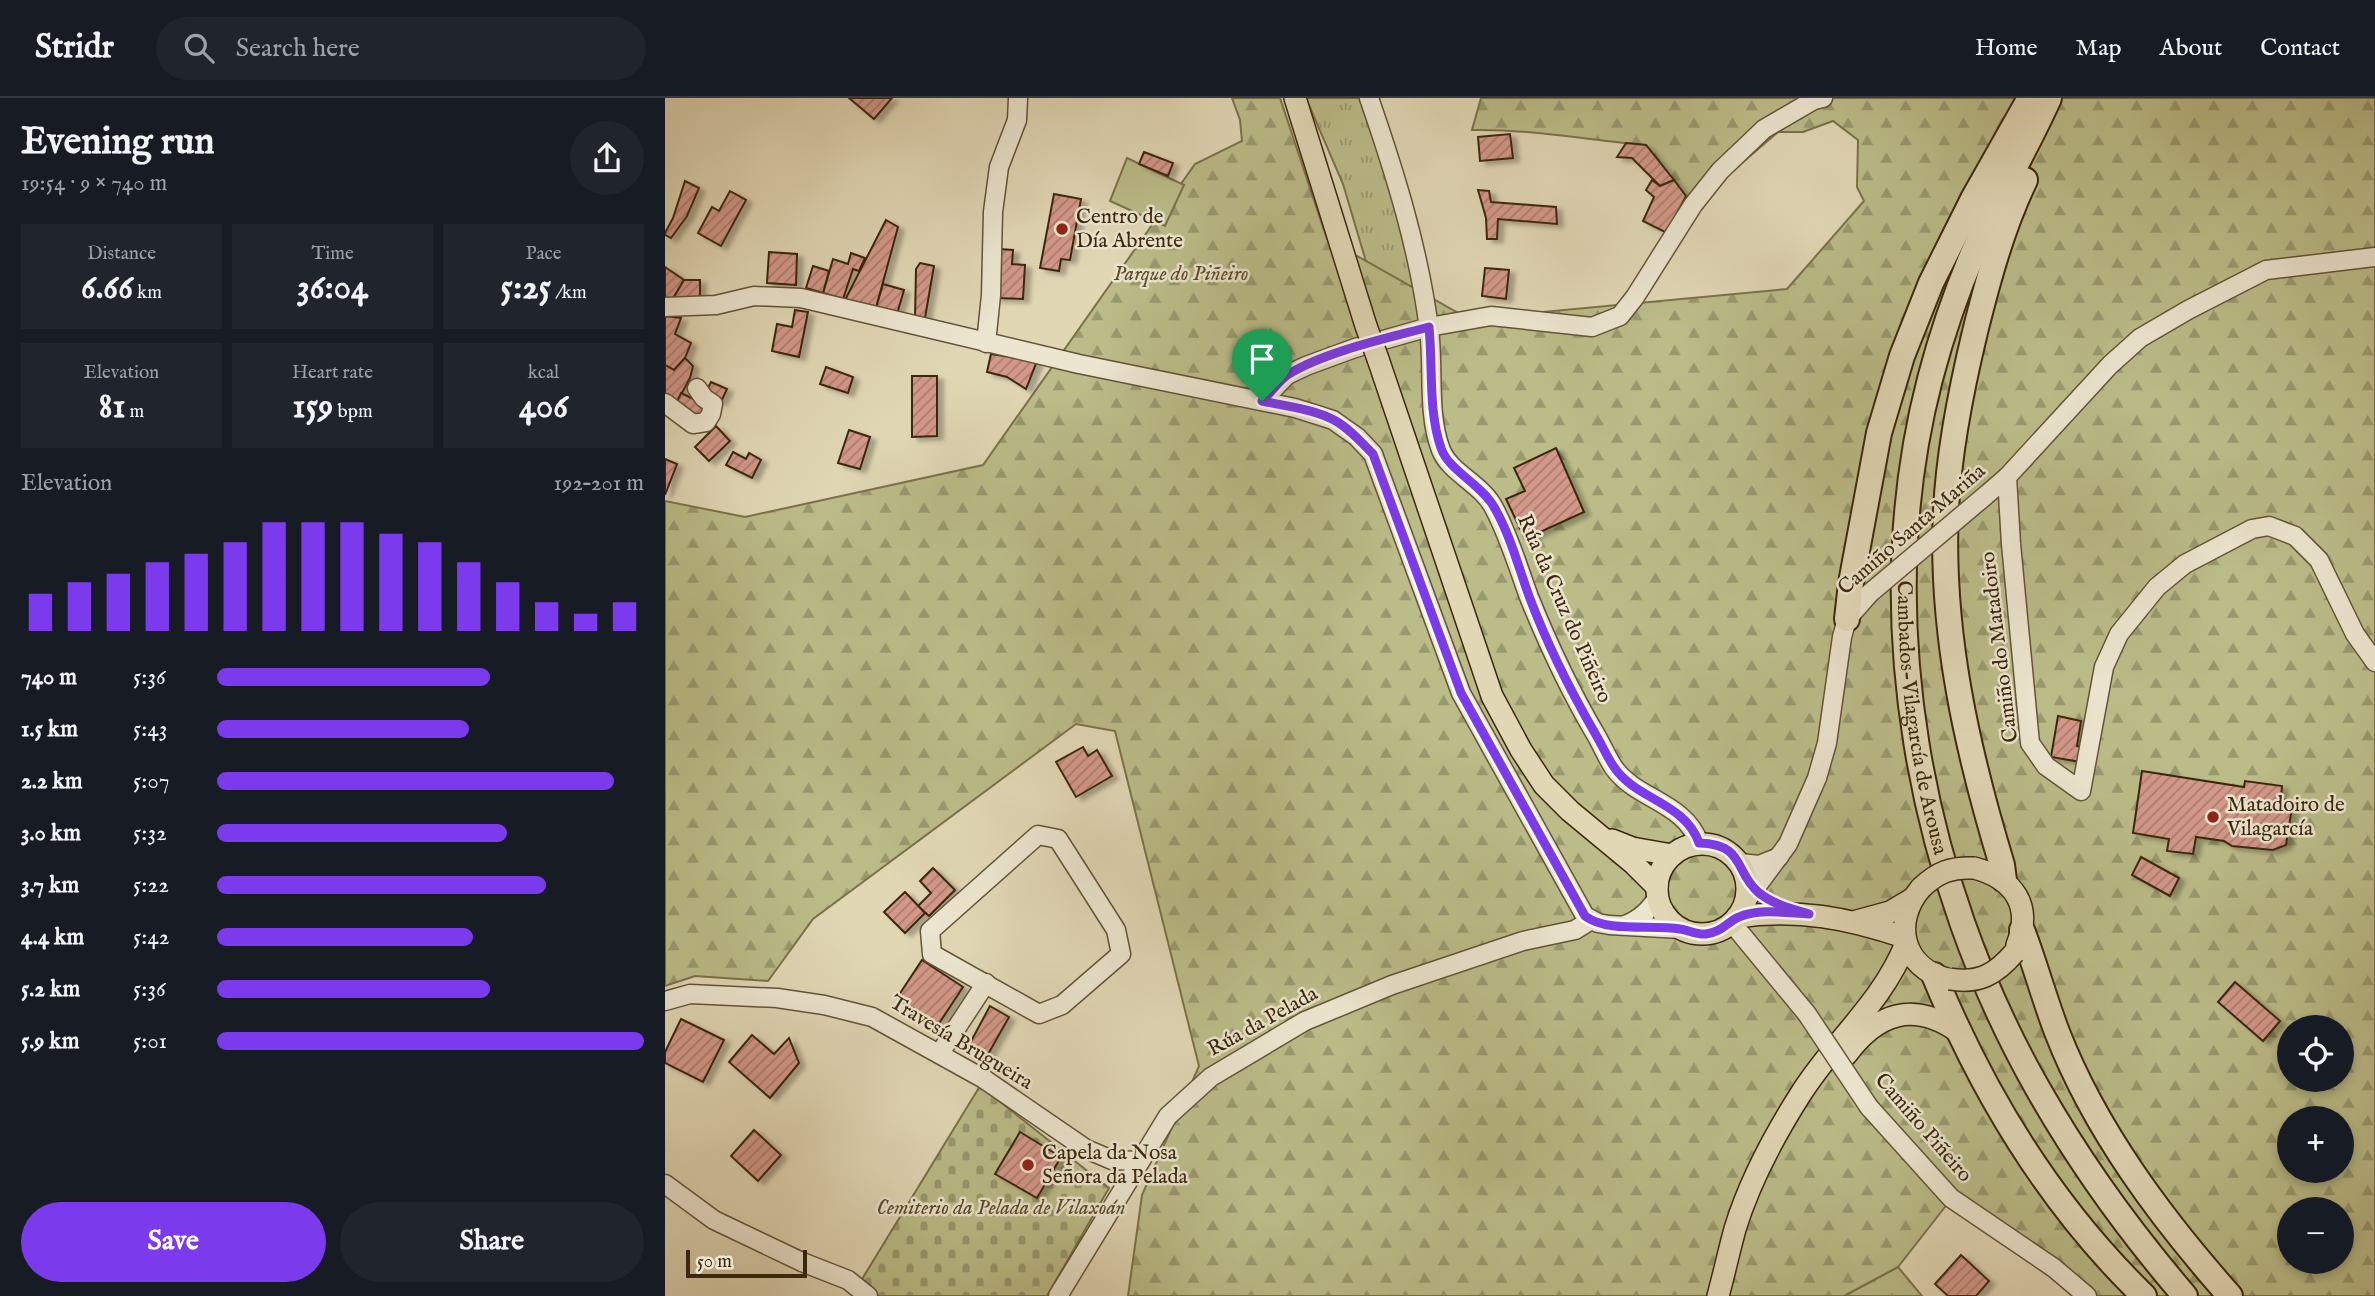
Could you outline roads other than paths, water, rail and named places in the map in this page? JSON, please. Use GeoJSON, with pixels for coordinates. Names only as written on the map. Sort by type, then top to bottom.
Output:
{"type":"FeatureCollection","features":[{"type":"Feature","properties":{"kind":"highway"},"geometry":{"type":"LineString","coordinates":[[1847,619],[1851,583],[1879,433],[1902,356],[1931,283],[1973,199],[2030,98]]}},
{"type":"Feature","properties":{"kind":"highway","name":"Cambados-Vilagarcía de Arousa"},"geometry":{"type":"LineString","coordinates":[[2049,98],[1989,217],[1955,296],[1930,380],[1911,481],[1906,528],[1903,623],[1908,683],[1917,746],[1942,856],[1974,951],[2002,1017],[2037,1087],[2077,1155],[2148,1253],[2185,1296]]}},
{"type":"Feature","properties":{"kind":"highway"},"geometry":{"type":"LineString","coordinates":[[2004,880],[1967,739],[1956,673],[1947,604],[1946,511],[1952,448],[1987,281],[2016,200],[2064,98]]}},
{"type":"Feature","properties":{"kind":"highway"},"geometry":{"type":"LineString","coordinates":[[2022,930],[2057,1032],[2103,1127],[2186,1245],[2230,1296]]}},
{"type":"Feature","properties":{"kind":"highway"},"geometry":{"type":"LineString","coordinates":[[1938,975],[1957,1031],[2018,1140],[2078,1223],[2144,1296]]}},
{"type":"Feature","properties":{"kind":"main road"},"geometry":{"type":"LineString","coordinates":[[1295,98],[1366,326],[1492,696],[1521,750],[1544,785],[1634,864],[1657,892],[1668,919],[1681,929],[1698,934],[1716,932],[1743,896]]}},
{"type":"Feature","properties":{"kind":"main road"},"geometry":{"type":"LineString","coordinates":[[1589,827],[1632,848],[1672,855]]}},
{"type":"Feature","properties":{"kind":"main road"},"geometry":{"type":"LineString","coordinates":[[1657,892],[1661,869],[1672,855],[1680,849],[1699,843],[1718,846],[1726,850],[1743,896],[1763,913],[1809,914],[1857,921],[1905,940],[1916,960],[1938,975]]}},
{"type":"Feature","properties":{"kind":"main road"},"geometry":{"type":"LineString","coordinates":[[1857,921],[1890,912],[1943,871],[1955,867],[1990,872],[2004,880],[2013,889],[2023,917],[2022,930],[2014,953],[2000,969],[1983,979],[1963,981],[1938,975],[1916,975],[1902,982],[1871,1006]]}},
{"type":"Feature","properties":{"kind":"main road"},"geometry":{"type":"LineString","coordinates":[[1718,1296],[1736,1227],[1758,1170],[1799,1096],[1841,1039],[1871,1006],[1899,962],[1905,940],[1906,910],[1916,893]]}},
{"type":"Feature","properties":{"kind":"main road"},"geometry":{"type":"LineString","coordinates":[[1743,896],[1771,901],[1809,914]]}},
{"type":"Feature","properties":{"kind":"main road"},"geometry":{"type":"LineString","coordinates":[[1758,1170],[1786,1141],[1812,1100],[1857,1041],[1880,1022],[1905,1013],[1925,1014],[1957,1031]]}},
{"type":"Feature","properties":{"kind":"street"},"geometry":{"type":"LineString","coordinates":[[986,343],[991,295],[993,212],[999,167],[1017,121],[1018,98]]}},
{"type":"Feature","properties":{"kind":"street","name":"Rúa da Cruz do Piñeiro"},"geometry":{"type":"LineString","coordinates":[[1370,98],[1393,168],[1418,270],[1429,327],[1434,408],[1442,452],[1454,467],[1476,484],[1493,506],[1568,684],[1614,769],[1635,788],[1676,811],[1695,833],[1699,843]]}},
{"type":"Feature","properties":{"kind":"street"},"geometry":{"type":"LineString","coordinates":[[1262,401],[1287,375],[1306,366],[1355,348],[1429,327],[1491,316],[1592,327],[1620,316],[1693,205],[1720,170],[1764,129],[1814,100],[1823,98]]}},
{"type":"Feature","properties":{"kind":"street","name":"Camiño Santa Mariña"},"geometry":{"type":"LineString","coordinates":[[1743,896],[1779,857],[1797,827],[1824,755],[1847,619],[1870,593],[2007,477],[2110,365],[2140,338],[2266,270],[2375,257]]}},
{"type":"Feature","properties":{"kind":"street"},"geometry":{"type":"LineString","coordinates":[[665,307],[716,305],[754,296],[800,298],[986,343],[1296,408],[1333,420],[1357,437],[1373,454],[1461,693],[1577,904],[1591,920],[1608,925],[1681,929]]}},
{"type":"Feature","properties":{"kind":"street"},"geometry":{"type":"LineString","coordinates":[[665,403],[693,424],[706,422],[713,404],[704,398],[697,388]]}},
{"type":"Feature","properties":{"kind":"street","name":"Camiño do Matadoiro"},"geometry":{"type":"LineString","coordinates":[[2007,477],[2031,743],[2046,765],[2081,791],[2104,667],[2119,634],[2136,610],[2166,579],[2185,564],[2252,529],[2269,526],[2295,536],[2319,560],[2355,634],[2375,662]]}},
{"type":"Feature","properties":{"kind":"street"},"geometry":{"type":"LineString","coordinates":[[1038,835],[1058,839],[1116,930],[1121,954],[1062,1005],[1039,1014],[986,983],[932,954],[930,931],[1038,835]]}},
{"type":"Feature","properties":{"kind":"street"},"geometry":{"type":"LineString","coordinates":[[1743,896],[1759,866],[1779,857]]}},
{"type":"Feature","properties":{"kind":"street"},"geometry":{"type":"LineString","coordinates":[[1625,925],[1649,911],[1657,892]]}},
{"type":"Feature","properties":{"kind":"street","name":"Camiño Piñeiro"},"geometry":{"type":"LineString","coordinates":[[1743,896],[1807,1014],[1869,1107],[1951,1198],[2054,1268],[2087,1296]]}},
{"type":"Feature","properties":{"kind":"street","name":"Rúa da Pelada"},"geometry":{"type":"LineString","coordinates":[[1058,1296],[1168,1116],[1211,1077],[1305,1021],[1392,985],[1523,941],[1575,930],[1591,920]]}},
{"type":"Feature","properties":{"kind":"street"},"geometry":{"type":"LineString","coordinates":[[940,1053],[986,983]]}},
{"type":"Feature","properties":{"kind":"street","name":"Travesía Brugueira"},"geometry":{"type":"LineString","coordinates":[[665,1001],[690,994],[777,998],[824,1005],[872,1017],[984,1079],[1086,1149],[1112,1160],[1139,1161]]}},
{"type":"Feature","properties":{"kind":"street"},"geometry":{"type":"LineString","coordinates":[[665,1184],[714,1220],[802,1262],[848,1280],[868,1296]]}},
{"type":"Feature","properties":{"kind":"place","name":"Centro de Día Abrente"},"geometry":{"type":"Point","coordinates":[1062,229]}},
{"type":"Feature","properties":{"kind":"place","name":"Matadoiro de Vilagarcía"},"geometry":{"type":"Point","coordinates":[2213,817]}},
{"type":"Feature","properties":{"kind":"place","name":"Capela da Nosa Señora da Pelada"},"geometry":{"type":"Point","coordinates":[1028,1165]}},
{"type":"Feature","properties":{"kind":"park label","name":"Parque do Piñeiro"},"geometry":{"type":"Point","coordinates":[1181,274]}},
{"type":"Feature","properties":{"kind":"park label","name":"Cemiterio da Pelada de Vilaxoán"},"geometry":{"type":"Point","coordinates":[1001,1208]}}]}
